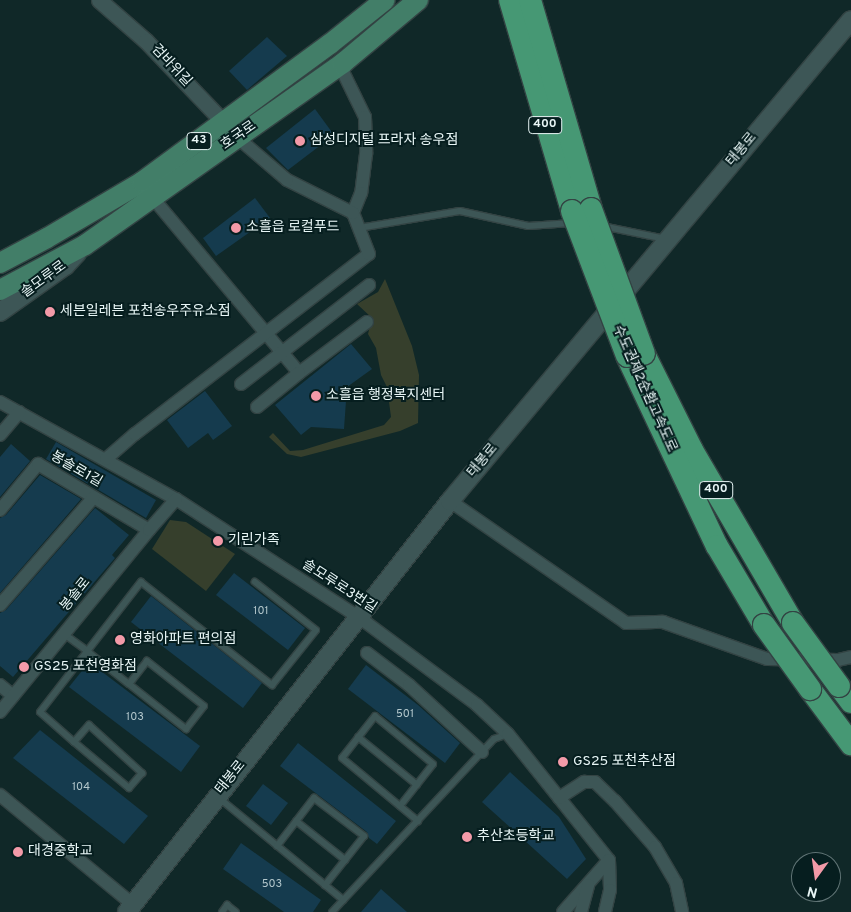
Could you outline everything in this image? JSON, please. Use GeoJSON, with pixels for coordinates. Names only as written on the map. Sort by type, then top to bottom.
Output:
{"type":"FeatureCollection","features":[{"type":"Feature","properties":{"kind":"highway","name":"수도권제2순환고속도로"},"geometry":{"type":"LineString","coordinates":[[510,0],[530,38],[584,217],[635,355],[717,546],[764,625],[851,744]]}},
{"type":"Feature","properties":{"kind":"highway","name":"수도권제2순환고속도로"},"geometry":{"type":"LineString","coordinates":[[530,0],[530,38]]}},
{"type":"Feature","properties":{"kind":"highway","name":"수도권제2순환고속도로"},"geometry":{"type":"LineString","coordinates":[[635,355],[793,623],[845,694]]}},
{"type":"Feature","properties":{"kind":"main road","name":"호국로"},"geometry":{"type":"LineString","coordinates":[[0,263],[48,238],[142,182],[330,44],[385,0]]}},
{"type":"Feature","properties":{"kind":"main road","name":"호국로"},"geometry":{"type":"LineString","coordinates":[[0,290],[84,245],[343,63],[418,0]]}},
{"type":"Feature","properties":{"kind":"main road","name":"태봉로"},"geometry":{"type":"LineString","coordinates":[[129,908],[360,618],[450,501],[851,20]]}},
{"type":"Feature","properties":{"kind":"main road","name":"솔모루로"},"geometry":{"type":"LineString","coordinates":[[0,312],[65,266],[84,245]]}},
{"type":"Feature","properties":{"kind":"street","name":"검바위길"},"geometry":{"type":"LineString","coordinates":[[98,0],[146,41],[238,138]]}},
{"type":"Feature","properties":{"kind":"street"},"geometry":{"type":"LineString","coordinates":[[343,63],[344,74],[365,117],[366,154],[361,193],[353,213]]}},
{"type":"Feature","properties":{"kind":"street"},"geometry":{"type":"LineString","coordinates":[[106,459],[266,332],[369,254],[353,213],[287,180],[238,138]]}},
{"type":"Feature","properties":{"kind":"street"},"geometry":{"type":"LineString","coordinates":[[152,196],[299,373]]}},
{"type":"Feature","properties":{"kind":"street"},"geometry":{"type":"LineString","coordinates":[[241,384],[369,285]]}},
{"type":"Feature","properties":{"kind":"street"},"geometry":{"type":"LineString","coordinates":[[257,407],[367,322]]}},
{"type":"Feature","properties":{"kind":"street","name":"솔모루로3번길"},"geometry":{"type":"LineString","coordinates":[[0,402],[176,499],[360,618],[477,705],[508,734],[609,860]]}},
{"type":"Feature","properties":{"kind":"street"},"geometry":{"type":"LineString","coordinates":[[0,435],[19,412]]}},
{"type":"Feature","properties":{"kind":"street","name":"봉솔로1길"},"geometry":{"type":"LineString","coordinates":[[0,510],[38,464],[149,530]]}},
{"type":"Feature","properties":{"kind":"street"},"geometry":{"type":"LineString","coordinates":[[0,605],[93,498]]}},
{"type":"Feature","properties":{"kind":"street","name":"봉솔로"},"geometry":{"type":"LineString","coordinates":[[0,712],[176,499]]}},
{"type":"Feature","properties":{"kind":"street"},"geometry":{"type":"LineString","coordinates":[[450,501],[626,622],[663,622],[767,659],[838,660],[851,657]]}},
{"type":"Feature","properties":{"kind":"street"},"geometry":{"type":"LineString","coordinates":[[367,653],[409,686],[482,752]]}},
{"type":"Feature","properties":{"kind":"street"},"geometry":{"type":"LineString","coordinates":[[0,685],[13,696]]}},
{"type":"Feature","properties":{"kind":"street"},"geometry":{"type":"LineString","coordinates":[[559,798],[584,782],[595,782],[615,801],[655,847],[676,883],[682,912]]}},
{"type":"Feature","properties":{"kind":"street"},"geometry":{"type":"LineString","coordinates":[[0,795],[129,908]]}},
{"type":"Feature","properties":{"kind":"street"},"geometry":{"type":"LineString","coordinates":[[563,912],[609,860]]}},
{"type":"Feature","properties":{"kind":"street"},"geometry":{"type":"LineString","coordinates":[[605,912],[610,890],[609,860]]}},
{"type":"Feature","properties":{"kind":"street"},"geometry":{"type":"LineString","coordinates":[[581,912],[589,883]]}},
{"type":"Feature","properties":{"kind":"lane"},"geometry":{"type":"LineString","coordinates":[[359,228],[460,211],[528,226],[584,217],[668,239]]}},
{"type":"Feature","properties":{"kind":"lane"},"geometry":{"type":"LineString","coordinates":[[74,742],[89,725],[142,773],[129,788],[74,742],[40,712],[142,582],[272,685],[316,630],[255,582]]}},
{"type":"Feature","properties":{"kind":"lane"},"geometry":{"type":"LineString","coordinates":[[64,634],[186,729],[204,706],[147,661],[129,684]]}},
{"type":"Feature","properties":{"kind":"lane"},"geometry":{"type":"LineString","coordinates":[[400,806],[434,764],[375,716],[342,758],[418,821]]}},
{"type":"Feature","properties":{"kind":"lane"},"geometry":{"type":"LineString","coordinates":[[332,912],[494,739],[508,734]]}},
{"type":"Feature","properties":{"kind":"lane"},"geometry":{"type":"LineString","coordinates":[[358,737],[417,785]]}},
{"type":"Feature","properties":{"kind":"lane"},"geometry":{"type":"LineString","coordinates":[[217,796],[344,900]]}},
{"type":"Feature","properties":{"kind":"lane"},"geometry":{"type":"LineString","coordinates":[[277,846],[314,798],[364,836],[325,885]]}},
{"type":"Feature","properties":{"kind":"lane"},"geometry":{"type":"LineString","coordinates":[[296,821],[345,860]]}},
{"type":"Feature","properties":{"kind":"lane"},"geometry":{"type":"LineString","coordinates":[[222,912],[228,905],[236,912]]}},
{"type":"Feature","properties":{"kind":"green space"},"geometry":{"type":"Polygon","coordinates":[[[385,279],[412,346],[419,375],[418,423],[400,431],[301,457],[287,454],[269,437],[273,433],[290,451],[303,450],[384,425],[391,417],[387,387],[381,375],[376,348],[368,334],[372,318],[357,304],[378,292],[385,279]]]}},
{"type":"Feature","properties":{"kind":"green space"},"geometry":{"type":"Polygon","coordinates":[[[170,520],[186,522],[235,554],[206,591],[152,549],[170,520]]]}},
{"type":"Feature","properties":{"kind":"building"},"geometry":{"type":"Polygon","coordinates":[[[267,37],[287,56],[247,90],[229,71],[267,37]]]}},
{"type":"Feature","properties":{"kind":"building","name":"삼성디지털 프라자 송우점"},"geometry":{"type":"Polygon","coordinates":[[[315,109],[334,135],[288,170],[266,148],[315,109]]]}},
{"type":"Feature","properties":{"kind":"building","name":"소흘읍 로컬푸드"},"geometry":{"type":"Polygon","coordinates":[[[255,198],[270,218],[216,256],[203,238],[255,198]]]}},
{"type":"Feature","properties":{"kind":"building","name":"소흘읍 행정복지센터"},"geometry":{"type":"Polygon","coordinates":[[[351,344],[372,369],[347,387],[344,429],[311,427],[301,435],[275,405],[351,344]]]}},
{"type":"Feature","properties":{"kind":"building"},"geometry":{"type":"Polygon","coordinates":[[[205,391],[232,426],[213,440],[208,433],[188,448],[167,420],[205,391]]]}},
{"type":"Feature","properties":{"kind":"building"},"geometry":{"type":"Polygon","coordinates":[[[56,442],[156,500],[146,518],[46,459],[56,442]]]}},
{"type":"Feature","properties":{"kind":"building"},"geometry":{"type":"Polygon","coordinates":[[[11,444],[30,461],[0,497],[0,457],[11,444]]]}},
{"type":"Feature","properties":{"kind":"building"},"geometry":{"type":"Polygon","coordinates":[[[40,475],[81,499],[0,593],[0,518],[6,515],[40,475]]]}},
{"type":"Feature","properties":{"kind":"building"},"geometry":{"type":"Polygon","coordinates":[[[95,508],[129,535],[112,555],[115,558],[13,677],[0,666],[0,613],[6,610],[95,508]]]}},
{"type":"Feature","properties":{"kind":"building"},"geometry":{"type":"Polygon","coordinates":[[[234,573],[305,628],[288,650],[216,595],[234,573]]]}},
{"type":"Feature","properties":{"kind":"building"},"geometry":{"type":"Polygon","coordinates":[[[151,596],[262,683],[243,708],[131,622],[151,596]]]}},
{"type":"Feature","properties":{"kind":"building"},"geometry":{"type":"Polygon","coordinates":[[[89,662],[200,746],[181,772],[69,687],[89,662]]]}},
{"type":"Feature","properties":{"kind":"building"},"geometry":{"type":"Polygon","coordinates":[[[366,665],[418,705],[460,743],[445,763],[348,689],[366,665]]]}},
{"type":"Feature","properties":{"kind":"building"},"geometry":{"type":"Polygon","coordinates":[[[40,730],[148,816],[124,844],[13,758],[40,730]]]}},
{"type":"Feature","properties":{"kind":"building"},"geometry":{"type":"Polygon","coordinates":[[[298,743],[396,821],[377,844],[369,838],[367,832],[280,766],[298,743]]]}},
{"type":"Feature","properties":{"kind":"building"},"geometry":{"type":"Polygon","coordinates":[[[510,772],[559,817],[586,859],[567,879],[482,802],[510,772]]]}},
{"type":"Feature","properties":{"kind":"building"},"geometry":{"type":"Polygon","coordinates":[[[263,784],[288,803],[271,825],[246,806],[263,784]]]}},
{"type":"Feature","properties":{"kind":"building"},"geometry":{"type":"Polygon","coordinates":[[[241,843],[321,900],[313,912],[284,912],[223,869],[241,843]]]}},
{"type":"Feature","properties":{"kind":"building"},"geometry":{"type":"Polygon","coordinates":[[[381,889],[407,912],[361,912],[381,889]]]}},
{"type":"Feature","properties":{"kind":"place","name":"삼성디지털 프라자 송우점"},"geometry":{"type":"Point","coordinates":[300,141]}},
{"type":"Feature","properties":{"kind":"place","name":"소흘읍 로컬푸드"},"geometry":{"type":"Point","coordinates":[236,228]}},
{"type":"Feature","properties":{"kind":"place","name":"세븐일레븐 포천송우주유소점"},"geometry":{"type":"Point","coordinates":[50,312]}},
{"type":"Feature","properties":{"kind":"place","name":"소흘읍 행정복지센터"},"geometry":{"type":"Point","coordinates":[316,396]}},
{"type":"Feature","properties":{"kind":"place","name":"기린가족"},"geometry":{"type":"Point","coordinates":[218,541]}},
{"type":"Feature","properties":{"kind":"place","name":"영화아파트 편의점"},"geometry":{"type":"Point","coordinates":[120,640]}},
{"type":"Feature","properties":{"kind":"place","name":"GS25 포천영화점"},"geometry":{"type":"Point","coordinates":[24,667]}},
{"type":"Feature","properties":{"kind":"place","name":"GS25 포천추산점"},"geometry":{"type":"Point","coordinates":[563,762]}},
{"type":"Feature","properties":{"kind":"place","name":"추산초등학교"},"geometry":{"type":"Point","coordinates":[467,837]}},
{"type":"Feature","properties":{"kind":"place","name":"대경중학교"},"geometry":{"type":"Point","coordinates":[18,852]}}]}
